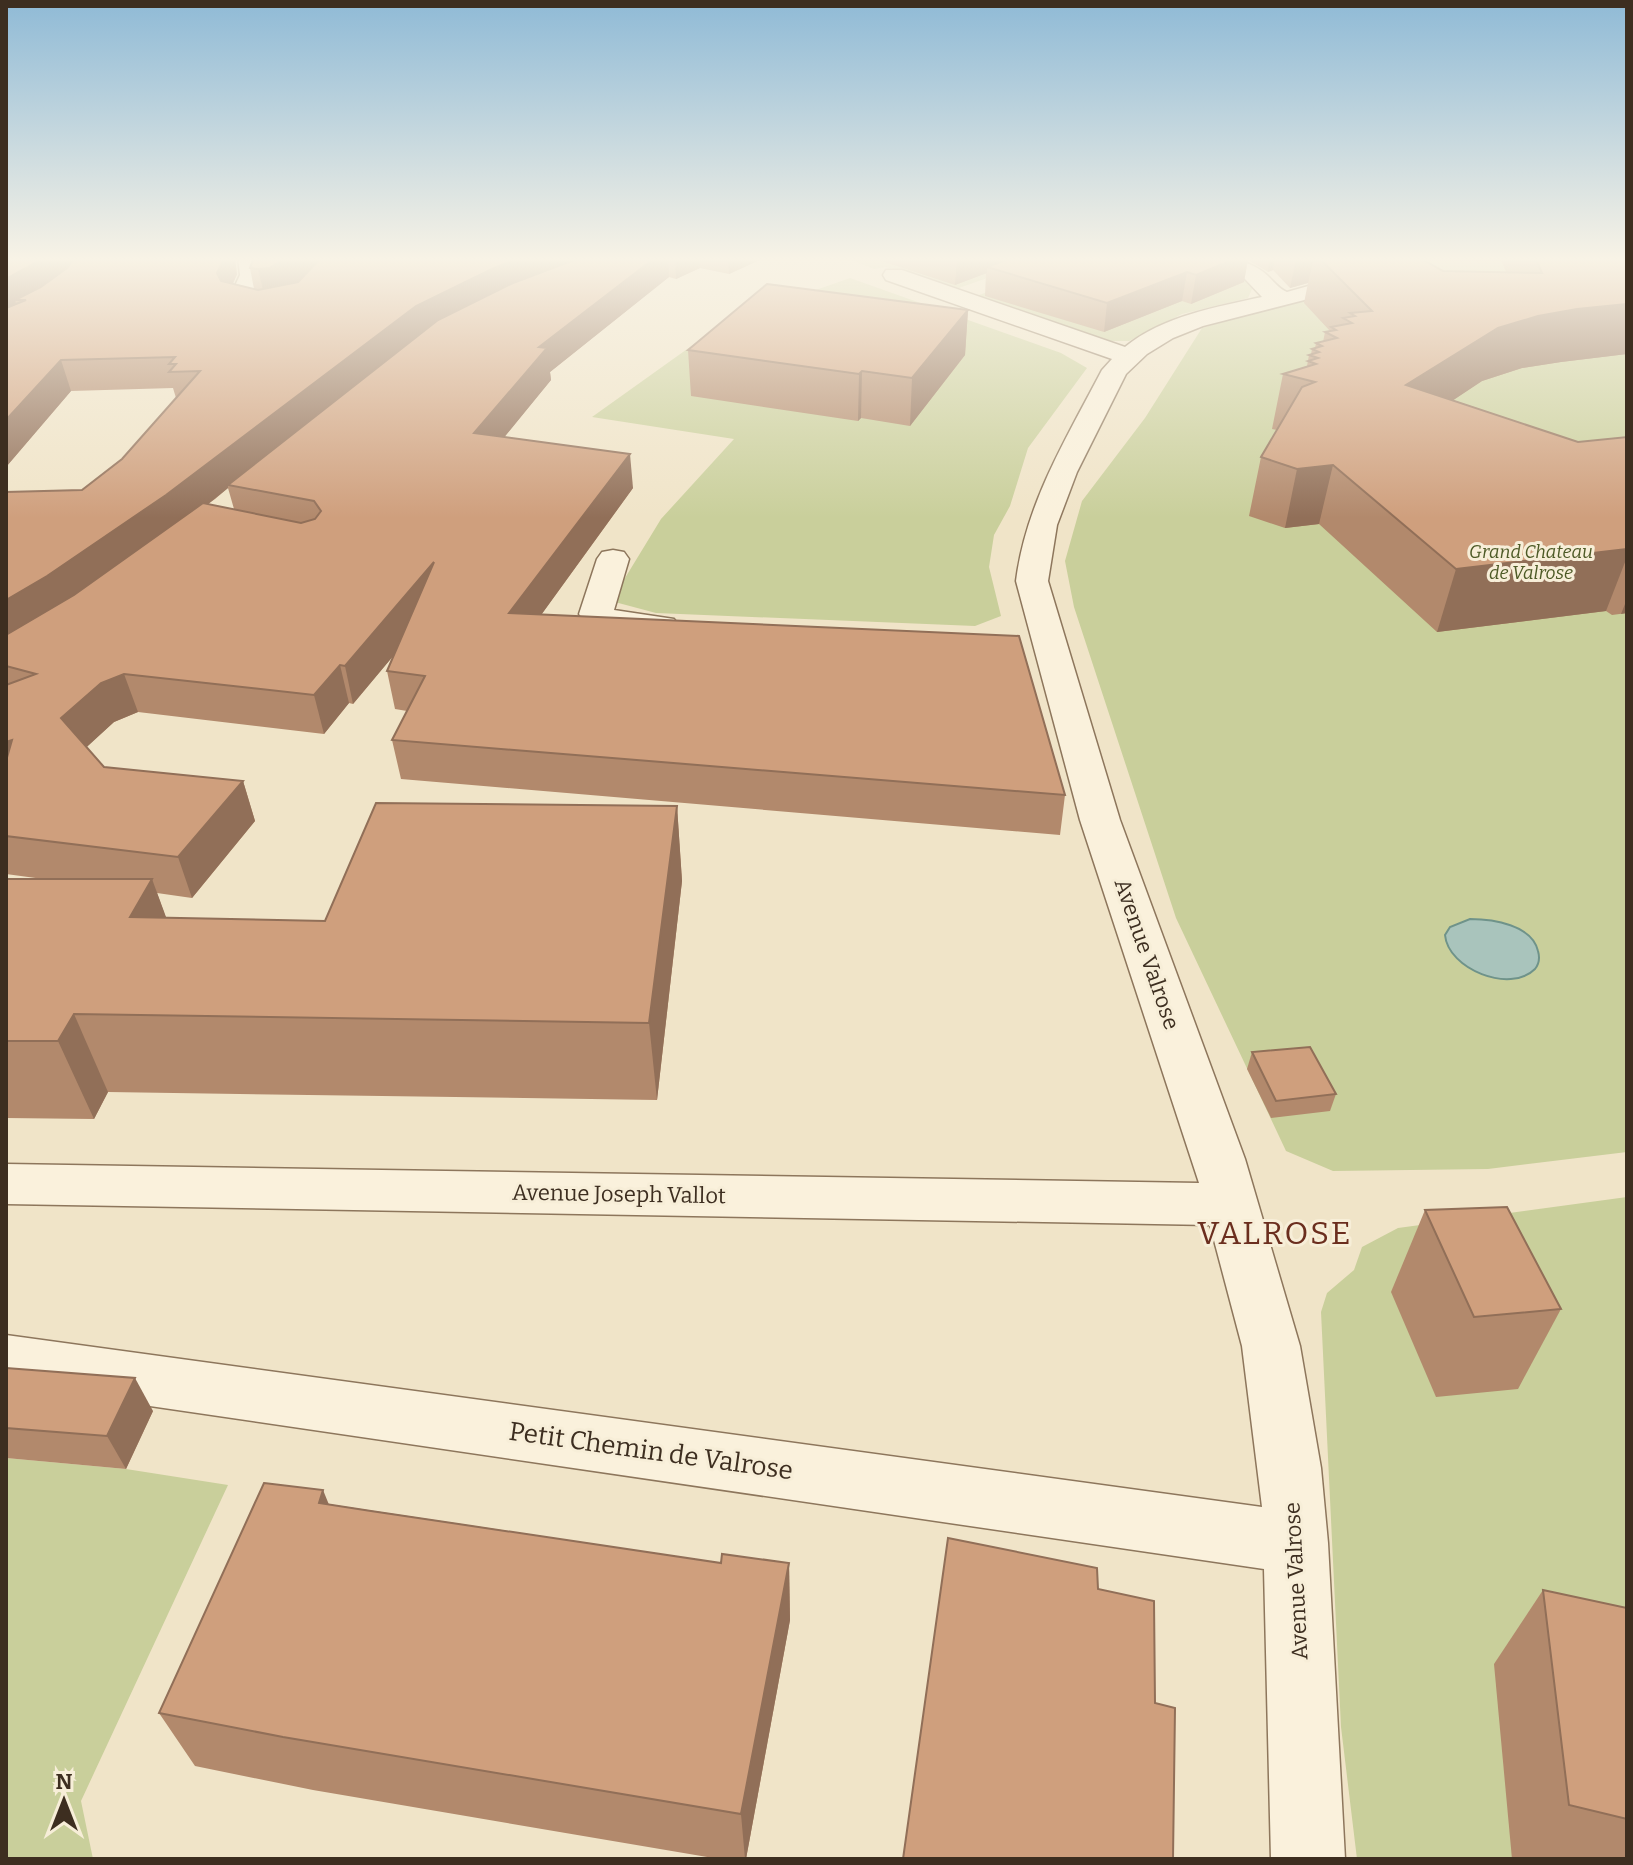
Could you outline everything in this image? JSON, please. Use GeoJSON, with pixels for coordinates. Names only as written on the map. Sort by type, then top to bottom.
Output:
{"type":"FeatureCollection","features":[{"type":"Feature","properties":{"kind":"street"},"geometry":{"type":"LineString","coordinates":[[1094,344],[1127,356]]}},
{"type":"Feature","properties":{"kind":"street","name":"Avenue Valrose"},"geometry":{"type":"LineString","coordinates":[[1151,344],[1127,356],[1115,370],[1052,492],[1038,534],[1032,581],[1034,645],[1100,820],[1219,1159],[1271,1346],[1290,1468],[1296,1543],[1308,1859]]}},
{"type":"Feature","properties":{"kind":"street"},"geometry":{"type":"LineString","coordinates":[[613,559],[596,614],[613,623],[692,627]]}},
{"type":"Feature","properties":{"kind":"street","name":"Avenue Joseph Vallot"},"geometry":{"type":"LineString","coordinates":[[6,1184],[1232,1204]]}},
{"type":"Feature","properties":{"kind":"street","name":"Petit Chemin de Valrose"},"geometry":{"type":"LineString","coordinates":[[6,1360],[1296,1543]]}},
{"type":"Feature","properties":{"kind":"green space"},"geometry":{"type":"Polygon","coordinates":[[[694,344],[1036,344],[1061,353],[1087,368],[1028,448],[1010,506],[994,535],[989,567],[1001,616],[975,626],[656,613],[611,601],[661,519],[734,439],[592,417],[694,344]]]}},
{"type":"Feature","properties":{"kind":"green space","name":"Grand Chateau de Valrose"},"geometry":{"type":"Polygon","coordinates":[[[1192,344],[1627,344],[1627,1152],[1488,1169],[1333,1171],[1286,1151],[1176,918],[1074,607],[1065,561],[1082,501],[1145,418],[1192,344]]]}},
{"type":"Feature","properties":{"kind":"green space"},"geometry":{"type":"Polygon","coordinates":[[[1627,1197],[1627,1859],[1357,1859],[1341,1727],[1321,1312],[1327,1293],[1354,1270],[1362,1247],[1398,1228],[1627,1197]]]}},
{"type":"Feature","properties":{"kind":"green space"},"geometry":{"type":"Polygon","coordinates":[[[6,1458],[126,1469],[228,1485],[81,1801],[93,1859],[6,1859],[6,1458]]]}},
{"type":"Feature","properties":{"kind":"water"},"geometry":{"type":"Polygon","coordinates":[[[1470,919],[1500,922],[1528,935],[1539,954],[1535,969],[1511,979],[1496,978],[1468,967],[1449,947],[1445,935],[1450,927],[1470,919]]]}},
{"type":"Feature","properties":{"kind":"building"},"geometry":{"type":"Polygon","coordinates":[[[6,344],[366,344],[166,495],[47,576],[6,600],[6,492],[82,490],[122,459],[200,371],[169,372],[176,364],[169,364],[175,357],[61,360],[6,420],[6,344]]]}},
{"type":"Feature","properties":{"kind":"building"},"geometry":{"type":"Polygon","coordinates":[[[407,344],[543,344],[539,347],[547,348],[474,433],[630,454],[509,613],[1019,636],[1065,795],[392,740],[425,676],[387,671],[434,562],[345,666],[340,665],[314,695],[124,674],[101,683],[61,718],[104,767],[243,781],[178,857],[6,836],[6,761],[12,740],[6,742],[6,685],[36,674],[6,666],[6,635],[74,595],[203,503],[301,523],[315,519],[321,511],[314,501],[228,485],[407,344]]]}},
{"type":"Feature","properties":{"kind":"building"},"geometry":{"type":"Polygon","coordinates":[[[695,344],[940,344],[912,378],[862,371],[859,374],[688,350],[695,344]]]}},
{"type":"Feature","properties":{"kind":"building"},"geometry":{"type":"Polygon","coordinates":[[[1318,344],[1472,344],[1406,385],[1578,442],[1627,437],[1627,549],[1456,569],[1333,465],[1297,469],[1261,457],[1302,387],[1315,382],[1283,374],[1316,364],[1308,361],[1318,358],[1309,355],[1319,352],[1312,349],[1322,346],[1318,344]]]}},
{"type":"Feature","properties":{"kind":"building"},"geometry":{"type":"Polygon","coordinates":[[[376,803],[677,806],[649,1023],[74,1014],[58,1041],[6,1041],[6,879],[152,879],[130,917],[325,921],[376,803]]]}},
{"type":"Feature","properties":{"kind":"building"},"geometry":{"type":"Polygon","coordinates":[[[1310,1047],[1336,1094],[1276,1101],[1252,1052],[1310,1047]]]}},
{"type":"Feature","properties":{"kind":"building"},"geometry":{"type":"Polygon","coordinates":[[[1507,1207],[1561,1309],[1474,1317],[1425,1210],[1507,1207]]]}},
{"type":"Feature","properties":{"kind":"building"},"geometry":{"type":"Polygon","coordinates":[[[6,1368],[135,1378],[107,1436],[6,1428],[6,1368]]]}},
{"type":"Feature","properties":{"kind":"building"},"geometry":{"type":"Polygon","coordinates":[[[264,1483],[323,1490],[319,1503],[371,1511],[721,1563],[722,1554],[789,1563],[741,1814],[283,1737],[159,1713],[264,1483]]]}},
{"type":"Feature","properties":{"kind":"building"},"geometry":{"type":"Polygon","coordinates":[[[948,1538],[1097,1568],[1098,1589],[1154,1601],[1155,1703],[1175,1708],[1173,1859],[903,1859],[948,1538]]]}},
{"type":"Feature","properties":{"kind":"building"},"geometry":{"type":"Polygon","coordinates":[[[1543,1590],[1627,1608],[1627,1819],[1569,1805],[1543,1590]]]}},
{"type":"Feature","properties":{"kind":"district","name":"VALROSE"},"geometry":{"type":"Point","coordinates":[1275,1233]}}]}
